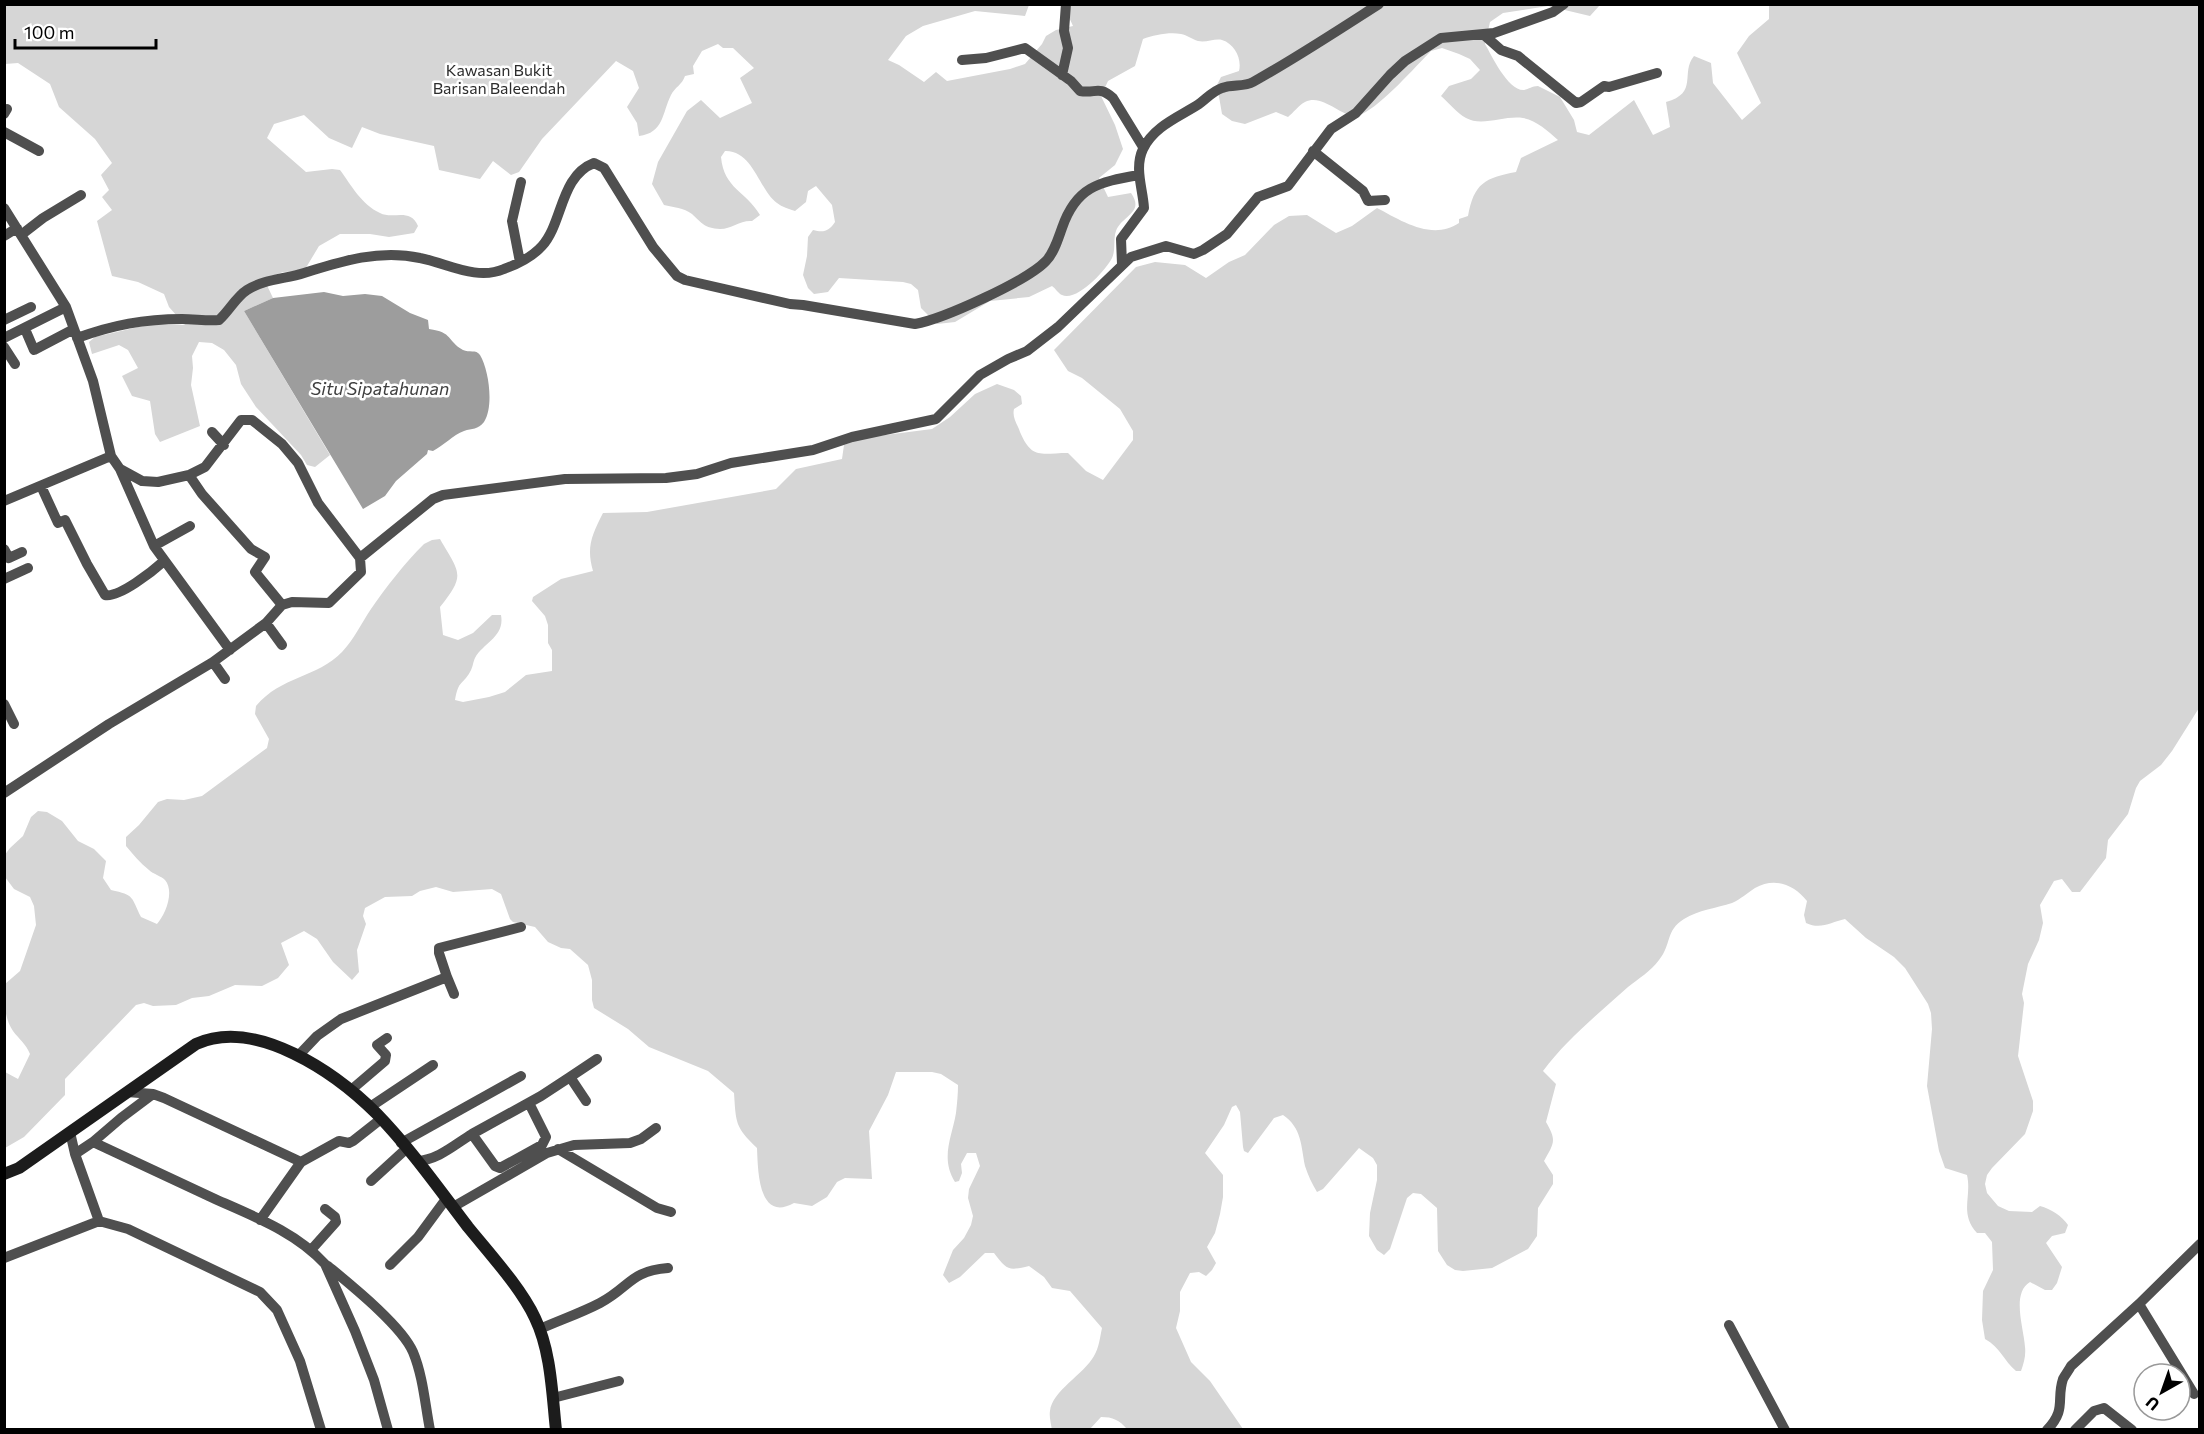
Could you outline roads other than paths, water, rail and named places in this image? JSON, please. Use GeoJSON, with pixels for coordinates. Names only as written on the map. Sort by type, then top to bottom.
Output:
{"type":"FeatureCollection","features":[{"type":"Feature","properties":{"kind":"main road"},"geometry":{"type":"LineString","coordinates":[[4,1174],[19,1168],[196,1044],[207,1039],[240,1037],[276,1046],[312,1062],[351,1090],[381,1119],[417,1161],[526,1302],[540,1329],[553,1398],[556,1430]]}},
{"type":"Feature","properties":{"kind":"street"},"geometry":{"type":"LineString","coordinates":[[1062,75],[1068,48],[1064,31],[1066,4]]}},
{"type":"Feature","properties":{"kind":"street"},"geometry":{"type":"LineString","coordinates":[[1122,264],[1121,239],[1144,208],[1138,175],[1143,147],[1149,140],[1173,118],[1214,92],[1230,85],[1250,84],[1379,4]]}},
{"type":"Feature","properties":{"kind":"street"},"geometry":{"type":"LineString","coordinates":[[360,558],[434,499],[443,495],[565,479],[666,478],[687,475],[731,463],[813,450],[852,437],[936,419],[981,375],[1027,351],[1058,327],[1122,264],[1136,255],[1166,246],[1177,248],[1188,254],[1203,250],[1227,234],[1258,196],[1288,186],[1331,129],[1356,113],[1405,61],[1444,37],[1484,35],[1553,12],[1564,4]]}},
{"type":"Feature","properties":{"kind":"street"},"geometry":{"type":"LineString","coordinates":[[1484,35],[1501,50],[1518,56],[1576,103],[1604,86],[1608,87],[1657,73]]}},
{"type":"Feature","properties":{"kind":"street"},"geometry":{"type":"LineString","coordinates":[[962,60],[986,58],[1022,48],[1032,52],[1080,91],[1106,92],[1113,98],[1143,147]]}},
{"type":"Feature","properties":{"kind":"street"},"geometry":{"type":"LineString","coordinates":[[4,132],[39,151]]}},
{"type":"Feature","properties":{"kind":"street"},"geometry":{"type":"LineString","coordinates":[[1313,151],[1363,191],[1368,201],[1385,200]]}},
{"type":"Feature","properties":{"kind":"street"},"geometry":{"type":"LineString","coordinates":[[25,329],[33,350],[76,333],[136,321],[219,320],[246,290],[262,283],[304,273],[331,263],[382,254],[395,253],[419,257],[470,272],[486,274],[502,270],[530,257],[544,244],[575,178],[585,166],[594,163],[604,168],[653,247],[677,276],[685,280],[772,300],[915,324],[943,316],[1029,276],[1051,255],[1068,211],[1077,198],[1095,186],[1119,178],[1138,175]]}},
{"type":"Feature","properties":{"kind":"street"},"geometry":{"type":"LineString","coordinates":[[520,262],[512,221],[521,182]]}},
{"type":"Feature","properties":{"kind":"street"},"geometry":{"type":"LineString","coordinates":[[4,236],[19,231],[81,195]]}},
{"type":"Feature","properties":{"kind":"street"},"geometry":{"type":"LineString","coordinates":[[5,209],[66,307],[101,410],[111,456],[120,469],[154,546],[230,650]]}},
{"type":"Feature","properties":{"kind":"street"},"geometry":{"type":"LineString","coordinates":[[4,320],[31,307]]}},
{"type":"Feature","properties":{"kind":"street"},"geometry":{"type":"LineString","coordinates":[[4,338],[66,307]]}},
{"type":"Feature","properties":{"kind":"street"},"geometry":{"type":"LineString","coordinates":[[4,347],[15,364]]}},
{"type":"Feature","properties":{"kind":"street"},"geometry":{"type":"LineString","coordinates":[[4,794],[109,724],[213,662],[266,623],[282,605],[292,602],[329,603],[361,572],[360,558],[318,503],[298,464],[282,444],[257,422],[241,420],[206,467],[189,475],[158,482],[142,481],[120,469]]}},
{"type":"Feature","properties":{"kind":"street"},"geometry":{"type":"LineString","coordinates":[[212,432],[224,445]]}},
{"type":"Feature","properties":{"kind":"street"},"geometry":{"type":"LineString","coordinates":[[4,501],[111,456]]}},
{"type":"Feature","properties":{"kind":"street"},"geometry":{"type":"LineString","coordinates":[[189,475],[202,494],[251,549],[265,557],[255,572],[282,605]]}},
{"type":"Feature","properties":{"kind":"street"},"geometry":{"type":"LineString","coordinates":[[41,486],[58,523],[65,520],[105,595],[111,596],[120,591],[152,572],[164,561]]}},
{"type":"Feature","properties":{"kind":"street"},"geometry":{"type":"LineString","coordinates":[[154,546],[190,526]]}},
{"type":"Feature","properties":{"kind":"street"},"geometry":{"type":"LineString","coordinates":[[4,549],[9,558],[22,552]]}},
{"type":"Feature","properties":{"kind":"street"},"geometry":{"type":"LineString","coordinates":[[4,579],[28,568]]}},
{"type":"Feature","properties":{"kind":"street"},"geometry":{"type":"LineString","coordinates":[[266,623],[282,645]]}},
{"type":"Feature","properties":{"kind":"street"},"geometry":{"type":"LineString","coordinates":[[213,662],[225,679]]}},
{"type":"Feature","properties":{"kind":"street"},"geometry":{"type":"LineString","coordinates":[[4,704],[14,724]]}},
{"type":"Feature","properties":{"kind":"street"},"geometry":{"type":"LineString","coordinates":[[454,994],[452,979],[439,953],[439,948],[521,927]]}},
{"type":"Feature","properties":{"kind":"street"},"geometry":{"type":"LineString","coordinates":[[298,1056],[317,1036],[341,1019],[452,979]]}},
{"type":"Feature","properties":{"kind":"street"},"geometry":{"type":"LineString","coordinates":[[351,1090],[385,1061],[386,1055],[377,1045],[387,1038]]}},
{"type":"Feature","properties":{"kind":"street"},"geometry":{"type":"LineString","coordinates":[[417,1161],[429,1161],[438,1156],[472,1134],[529,1103],[597,1059]]}},
{"type":"Feature","properties":{"kind":"street"},"geometry":{"type":"LineString","coordinates":[[370,1107],[433,1065]]}},
{"type":"Feature","properties":{"kind":"street"},"geometry":{"type":"LineString","coordinates":[[371,1181],[404,1146],[521,1076]]}},
{"type":"Feature","properties":{"kind":"street"},"geometry":{"type":"LineString","coordinates":[[570,1077],[586,1101]]}},
{"type":"Feature","properties":{"kind":"street"},"geometry":{"type":"LineString","coordinates":[[127,1092],[153,1094],[301,1162]]}},
{"type":"Feature","properties":{"kind":"street"},"geometry":{"type":"LineString","coordinates":[[75,1154],[153,1094]]}},
{"type":"Feature","properties":{"kind":"street"},"geometry":{"type":"LineString","coordinates":[[472,1134],[495,1166],[500,1168],[542,1145],[546,1137],[529,1103]]}},
{"type":"Feature","properties":{"kind":"street"},"geometry":{"type":"LineString","coordinates":[[260,1220],[301,1162],[339,1141],[353,1142],[381,1119]]}},
{"type":"Feature","properties":{"kind":"street"},"geometry":{"type":"LineString","coordinates":[[390,1264],[450,1203],[547,1153],[574,1145],[630,1143],[641,1139],[656,1128]]}},
{"type":"Feature","properties":{"kind":"street"},"geometry":{"type":"LineString","coordinates":[[70,1132],[75,1154],[99,1221]]}},
{"type":"Feature","properties":{"kind":"street"},"geometry":{"type":"LineString","coordinates":[[93,1142],[260,1220],[311,1250],[359,1292],[406,1340],[413,1352],[421,1377],[430,1430]]}},
{"type":"Feature","properties":{"kind":"street"},"geometry":{"type":"LineString","coordinates":[[558,1149],[657,1208],[671,1212]]}},
{"type":"Feature","properties":{"kind":"street"},"geometry":{"type":"LineString","coordinates":[[311,1250],[336,1222],[335,1217],[325,1209]]}},
{"type":"Feature","properties":{"kind":"street"},"geometry":{"type":"LineString","coordinates":[[4,1258],[99,1221],[128,1230],[250,1287],[267,1297],[277,1310],[300,1361],[321,1430]]}},
{"type":"Feature","properties":{"kind":"street"},"geometry":{"type":"LineString","coordinates":[[2047,1430],[2055,1422],[2061,1403],[2063,1379],[2072,1366],[2199,1244]]}},
{"type":"Feature","properties":{"kind":"street"},"geometry":{"type":"LineString","coordinates":[[325,1264],[374,1380],[388,1430]]}},
{"type":"Feature","properties":{"kind":"street"},"geometry":{"type":"LineString","coordinates":[[540,1329],[599,1304],[645,1271],[669,1268]]}},
{"type":"Feature","properties":{"kind":"street"},"geometry":{"type":"LineString","coordinates":[[342,1302],[352,1293],[359,1292]]}},
{"type":"Feature","properties":{"kind":"street"},"geometry":{"type":"LineString","coordinates":[[2139,1304],[2194,1394]]}},
{"type":"Feature","properties":{"kind":"street"},"geometry":{"type":"LineString","coordinates":[[1729,1325],[1785,1430]]}},
{"type":"Feature","properties":{"kind":"street"},"geometry":{"type":"LineString","coordinates":[[553,1398],[619,1380]]}},
{"type":"Feature","properties":{"kind":"street"},"geometry":{"type":"LineString","coordinates":[[2075,1430],[2094,1411],[2104,1408],[2133,1430]]}},
{"type":"Feature","properties":{"kind":"water","name":"Situ Sipatahunan"},"geometry":{"type":"Polygon","coordinates":[[[324,292],[343,296],[365,294],[382,296],[410,313],[428,320],[429,329],[442,332],[463,350],[478,353],[488,379],[489,407],[482,425],[460,433],[433,451],[428,450],[427,454],[396,481],[385,496],[363,509],[244,311],[273,298],[324,292]]]}},
{"type":"Feature","properties":{"kind":"park label","name":"Kawasan Bukit Barisan Baleendah"},"geometry":{"type":"Point","coordinates":[499,78]}}]}
